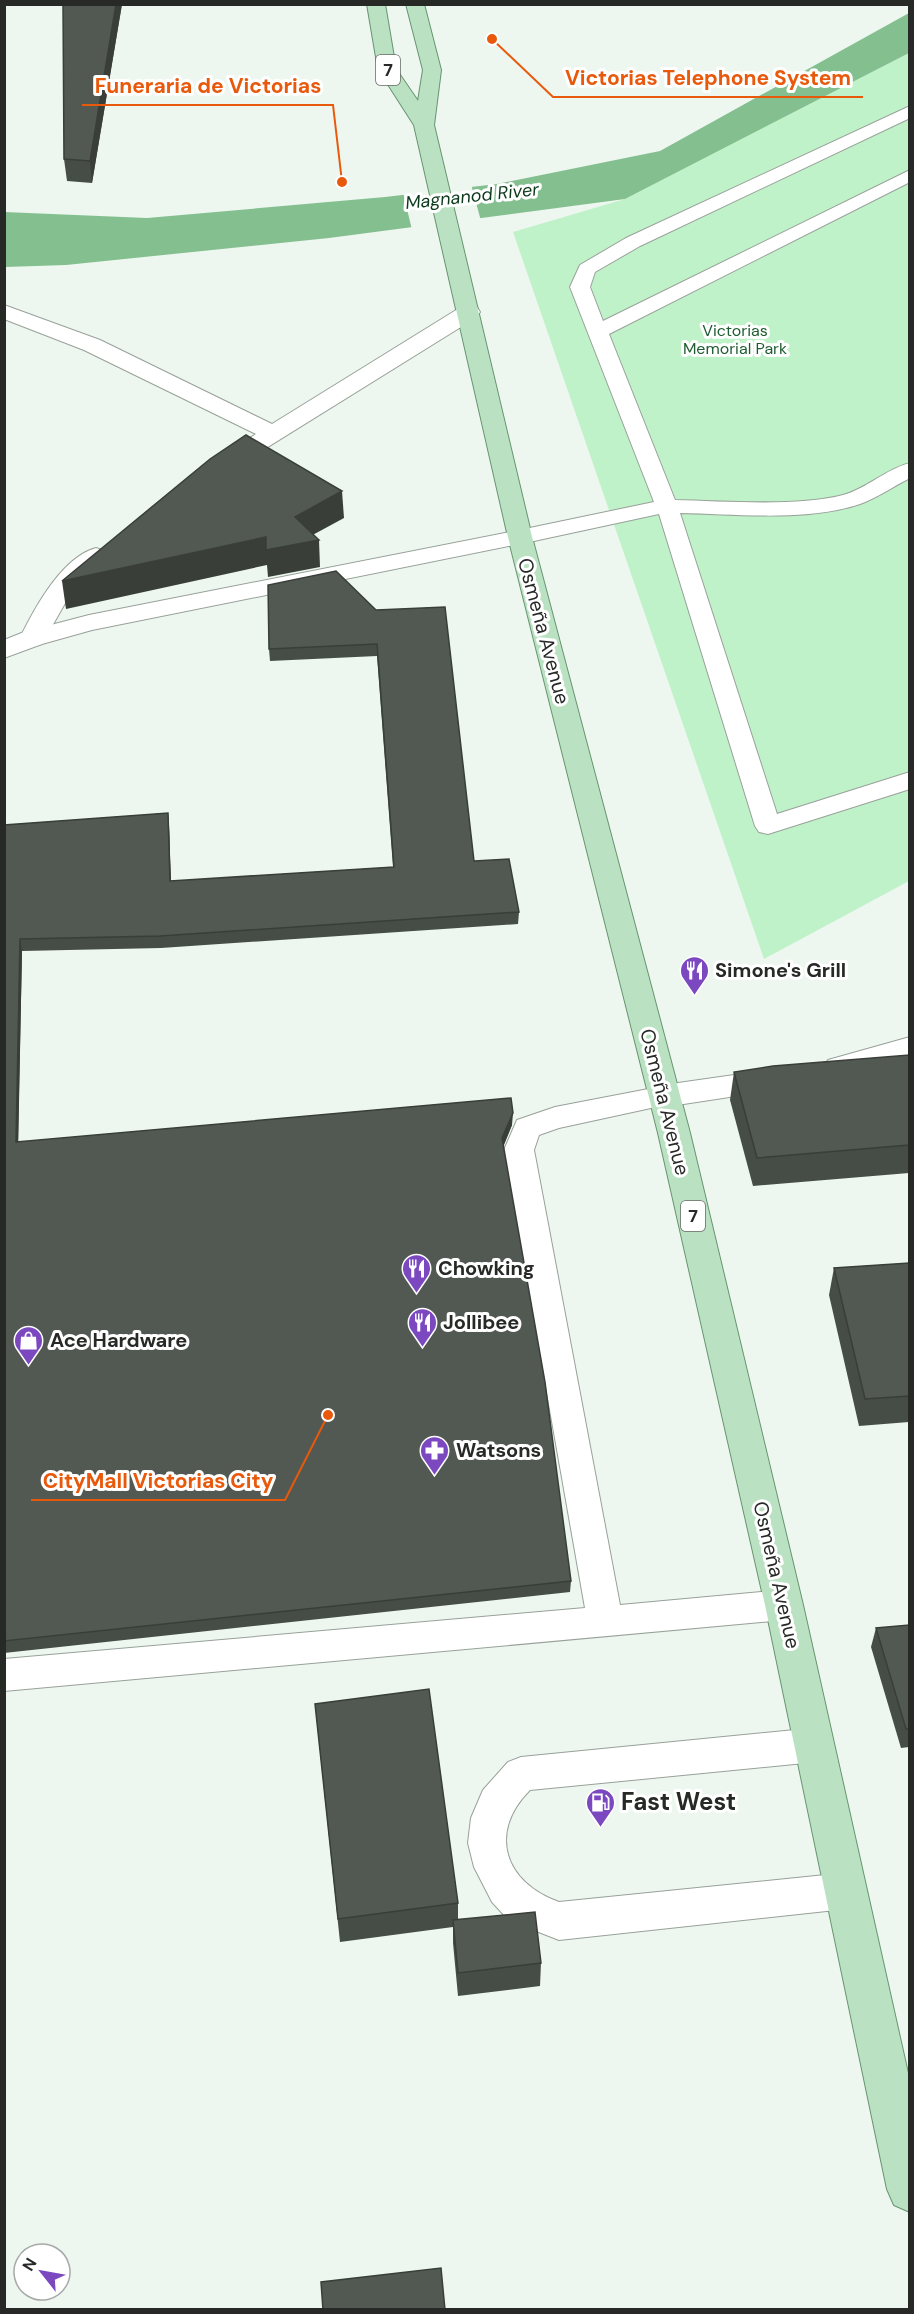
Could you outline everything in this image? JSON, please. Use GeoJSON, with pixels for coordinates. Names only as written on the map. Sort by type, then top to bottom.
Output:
{"type":"FeatureCollection","features":[{"type":"Feature","properties":{"kind":"main road","name":"Osmeña Avenue"},"geometry":{"type":"LineString","coordinates":[[376,4],[387,69],[424,125],[520,537],[664,1096],[784,1605],[909,2189]]}},
{"type":"Feature","properties":{"kind":"main road","name":"Osmeña Avenue"},"geometry":{"type":"LineString","coordinates":[[415,4],[432,70],[424,125]]}},
{"type":"Feature","properties":{"kind":"street"},"geometry":{"type":"LineString","coordinates":[[4,311],[92,345],[274,434]]}},
{"type":"Feature","properties":{"kind":"street"},"geometry":{"type":"LineString","coordinates":[[200,482],[469,312]]}},
{"type":"Feature","properties":{"kind":"street"},"geometry":{"type":"LineString","coordinates":[[4,650],[33,638],[89,622],[520,537]]}},
{"type":"Feature","properties":{"kind":"street"},"geometry":{"type":"LineString","coordinates":[[33,638],[44,611],[64,583],[117,541]]}},
{"type":"Feature","properties":{"kind":"street"},"geometry":{"type":"LineString","coordinates":[[664,1096],[806,1075],[873,1061],[909,1048]]}},
{"type":"Feature","properties":{"kind":"lane"},"geometry":{"type":"LineString","coordinates":[[909,111],[633,242],[587,269],[580,287],[667,506],[768,826],[909,780]]}},
{"type":"Feature","properties":{"kind":"lane"},"geometry":{"type":"LineString","coordinates":[[598,331],[909,175]]}},
{"type":"Feature","properties":{"kind":"lane"},"geometry":{"type":"LineString","coordinates":[[520,537],[667,506],[758,508],[830,505],[854,499],[909,469]]}},
{"type":"Feature","properties":{"kind":"lane"},"geometry":{"type":"LineString","coordinates":[[605,1623],[519,1150],[526,1128],[555,1118],[664,1096]]}},
{"type":"Feature","properties":{"kind":"lane"},"geometry":{"type":"LineString","coordinates":[[4,1675],[605,1623],[784,1605]]}},
{"type":"Feature","properties":{"kind":"lane"},"geometry":{"type":"LineString","coordinates":[[815,1745],[520,1774],[504,1791],[493,1809],[487,1831],[489,1853],[496,1876],[513,1898],[533,1912],[559,1921],[845,1891]]}},
{"type":"Feature","properties":{"kind":"green space","name":"Victorias Memorial Park"},"geometry":{"type":"Polygon","coordinates":[[[909,53],[909,881],[764,959],[513,232],[625,199],[909,53]]]}},
{"type":"Feature","properties":{"kind":"water","name":"Magnanod River"},"geometry":{"type":"Polygon","coordinates":[[[909,13],[909,53],[625,199],[329,238],[66,265],[5,267],[4,212],[147,218],[385,197],[497,184],[660,151],[909,13]]]}},
{"type":"Feature","properties":{"kind":"pier"},"geometry":{"type":"Polygon","coordinates":[[[471,184],[481,221],[412,230],[403,192],[471,184]]]}},
{"type":"Feature","properties":{"kind":"building"},"geometry":{"type":"Polygon","coordinates":[[[63,4],[116,4],[90,161],[64,159],[63,4]]]}},
{"type":"Feature","properties":{"kind":"building"},"geometry":{"type":"Polygon","coordinates":[[[246,435],[342,491],[295,517],[319,540],[266,550],[266,537],[62,581],[210,459],[246,435]]]}},
{"type":"Feature","properties":{"kind":"building"},"geometry":{"type":"Polygon","coordinates":[[[336,571],[376,610],[445,607],[474,861],[509,859],[519,912],[160,936],[20,939],[16,1142],[511,1098],[513,1113],[502,1138],[545,1382],[571,1581],[4,1641],[4,825],[168,813],[170,881],[394,867],[377,644],[269,649],[268,585],[336,571]]]}},
{"type":"Feature","properties":{"kind":"building"},"geometry":{"type":"Polygon","coordinates":[[[909,1055],[909,1145],[757,1158],[734,1072],[773,1066],[909,1055]]]}},
{"type":"Feature","properties":{"kind":"building"},"geometry":{"type":"Polygon","coordinates":[[[909,1263],[909,1396],[865,1399],[834,1268],[909,1263]]]}},
{"type":"Feature","properties":{"kind":"building"},"geometry":{"type":"Polygon","coordinates":[[[909,1625],[909,1729],[906,1729],[876,1628],[909,1625]]]}},
{"type":"Feature","properties":{"kind":"building"},"geometry":{"type":"Polygon","coordinates":[[[429,1689],[458,1903],[338,1919],[315,1704],[429,1689]]]}},
{"type":"Feature","properties":{"kind":"building"},"geometry":{"type":"Polygon","coordinates":[[[535,1912],[541,1963],[458,1973],[453,1920],[535,1912]]]}},
{"type":"Feature","properties":{"kind":"building"},"geometry":{"type":"Polygon","coordinates":[[[441,2268],[445,2310],[323,2310],[321,2282],[441,2268]]]}},
{"type":"Feature","properties":{"kind":"place","name":"Victorias Telephone System"},"geometry":{"type":"Point","coordinates":[492,39]}},
{"type":"Feature","properties":{"kind":"place","name":"Funeraria de Victorias"},"geometry":{"type":"Point","coordinates":[342,182]}},
{"type":"Feature","properties":{"kind":"place","name":"Simone's Grill"},"geometry":{"type":"Point","coordinates":[694,996]}},
{"type":"Feature","properties":{"kind":"place","name":"Chowking"},"geometry":{"type":"Point","coordinates":[417,1294]}},
{"type":"Feature","properties":{"kind":"place","name":"Jollibee"},"geometry":{"type":"Point","coordinates":[422,1348]}},
{"type":"Feature","properties":{"kind":"place","name":"Ace Hardware"},"geometry":{"type":"Point","coordinates":[29,1366]}},
{"type":"Feature","properties":{"kind":"place","name":"CityMall Victorias City"},"geometry":{"type":"Point","coordinates":[328,1415]}},
{"type":"Feature","properties":{"kind":"place","name":"Watsons"},"geometry":{"type":"Point","coordinates":[435,1476]}},
{"type":"Feature","properties":{"kind":"place","name":"Fast West"},"geometry":{"type":"Point","coordinates":[600,1828]}}]}
